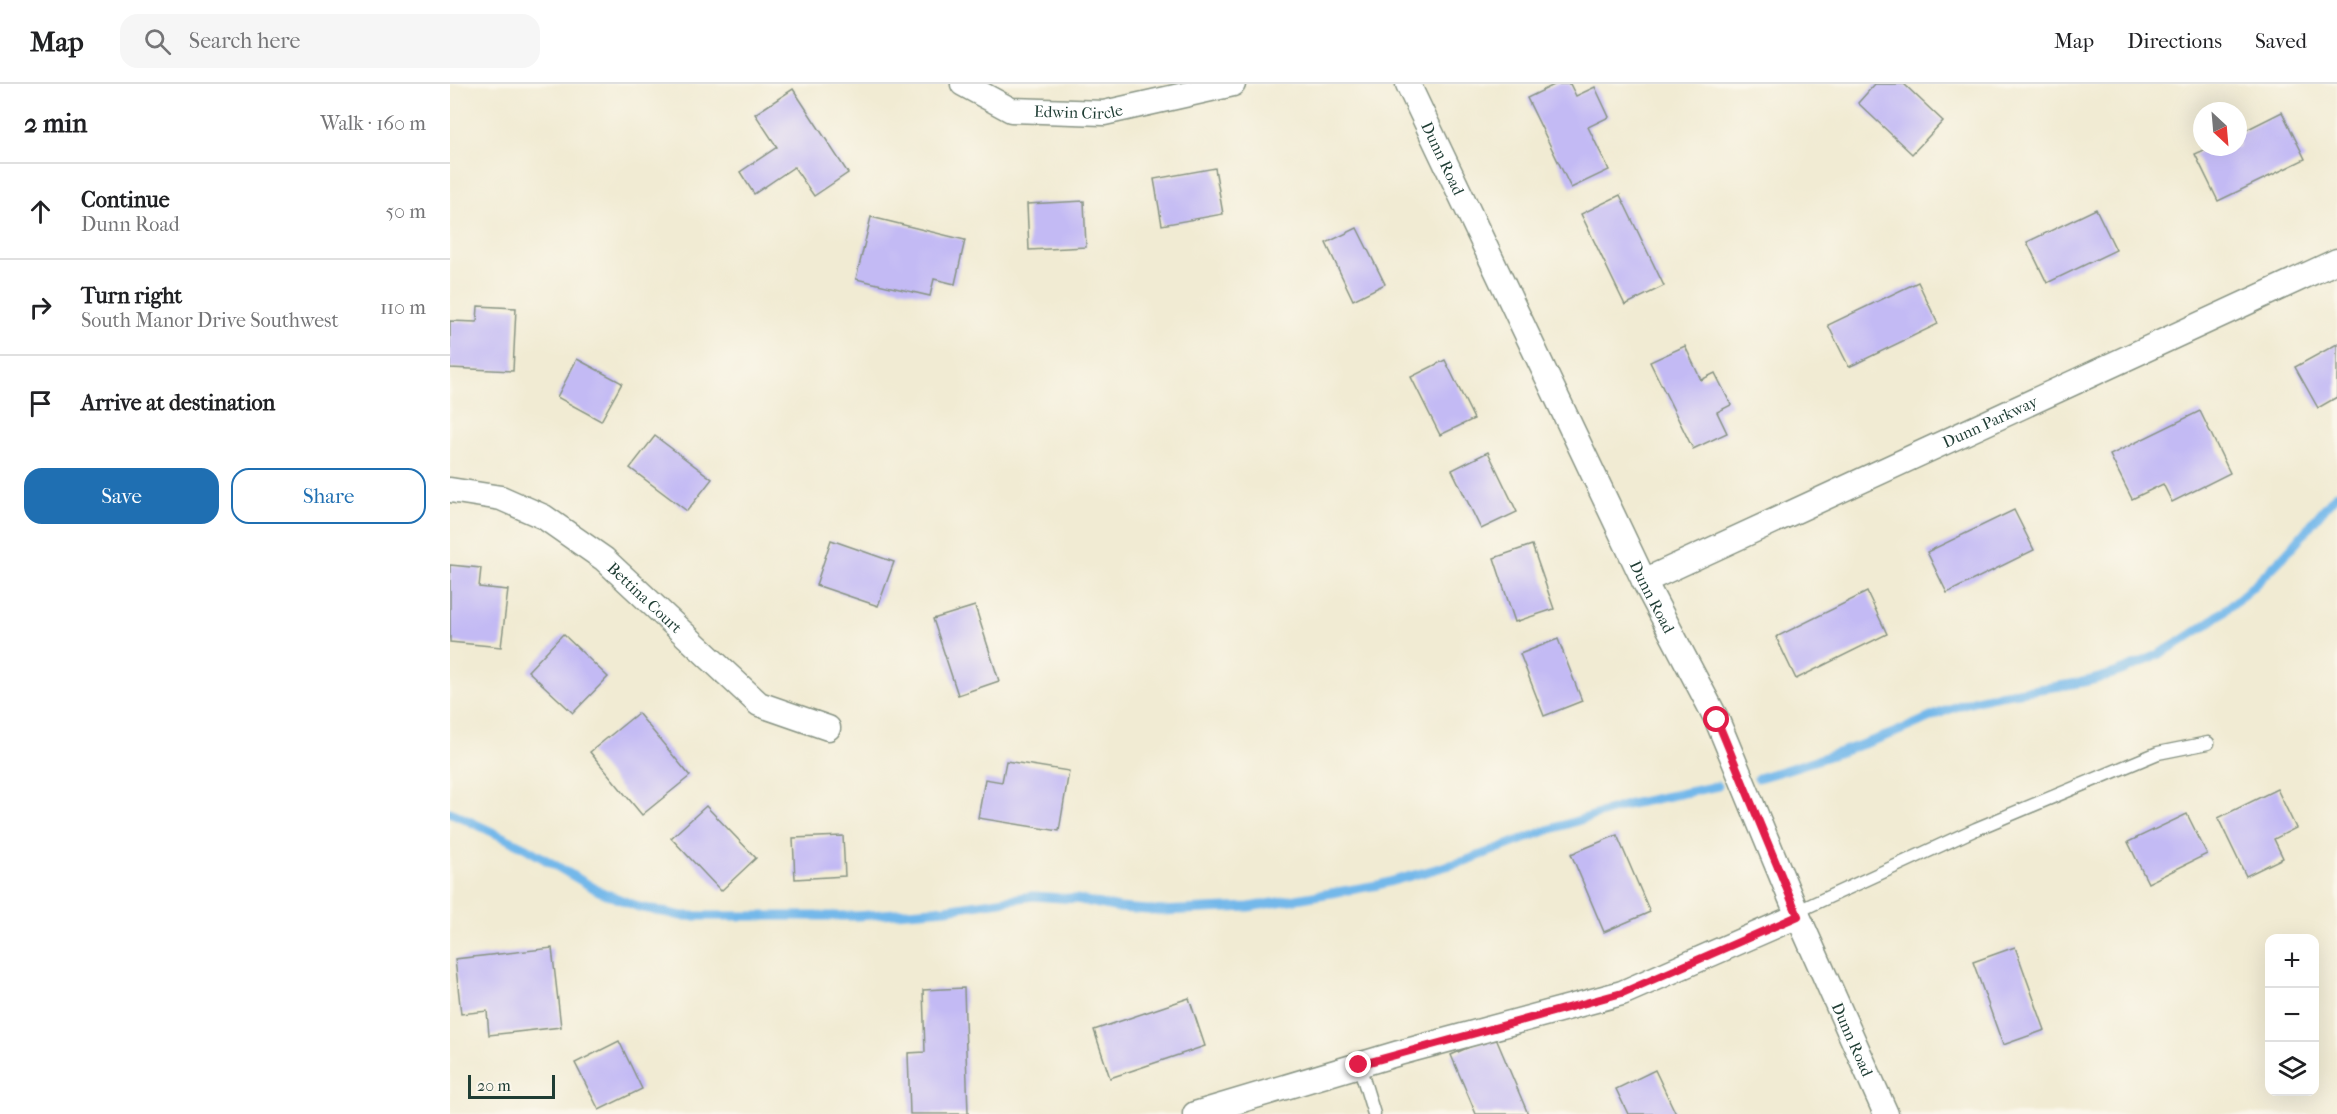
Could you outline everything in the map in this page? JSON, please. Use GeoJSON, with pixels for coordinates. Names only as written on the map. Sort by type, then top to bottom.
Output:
{"type":"FeatureCollection","features":[{"type":"Feature","properties":{"kind":"street","name":"Edwin Circle"},"geometry":{"type":"LineString","coordinates":[[963,84],[1011,110],[1104,113],[1233,84]]}},
{"type":"Feature","properties":{"kind":"street","name":"Dunn Road"},"geometry":{"type":"LineString","coordinates":[[1408,84],[1644,581],[1717,720],[1797,914],[1886,1114]]}},
{"type":"Feature","properties":{"kind":"street","name":"Dunn Parkway"},"geometry":{"type":"LineString","coordinates":[[1644,581],[2337,261]]}},
{"type":"Feature","properties":{"kind":"street","name":"Bettina Court"},"geometry":{"type":"LineString","coordinates":[[450,490],[501,498],[544,516],[604,559],[759,704],[828,728]]}},
{"type":"Feature","properties":{"kind":"street"},"geometry":{"type":"LineString","coordinates":[[1195,1114],[1359,1065],[1622,993],[1797,914]]}},
{"type":"Feature","properties":{"kind":"lane"},"geometry":{"type":"LineString","coordinates":[[1797,914],[1976,829],[2158,753],[2208,743]]}},
{"type":"Feature","properties":{"kind":"lane"},"geometry":{"type":"LineString","coordinates":[[1359,1065],[1374,1114]]}},
{"type":"Feature","properties":{"kind":"building"},"geometry":{"type":"Polygon","coordinates":[[[1556,84],[1570,84],[1576,96],[1595,87],[1609,117],[1588,127],[1609,170],[1571,188],[1527,98],[1556,84]]]}},
{"type":"Feature","properties":{"kind":"building"},"geometry":{"type":"Polygon","coordinates":[[[1875,84],[1904,84],[1943,121],[1912,154],[1858,103],[1875,84]]]}},
{"type":"Feature","properties":{"kind":"building"},"geometry":{"type":"Polygon","coordinates":[[[793,89],[848,173],[814,196],[794,167],[754,194],[740,172],[777,147],[755,114],[793,89]]]}},
{"type":"Feature","properties":{"kind":"building"},"geometry":{"type":"Polygon","coordinates":[[[2282,112],[2305,159],[2218,201],[2196,156],[2247,156],[2247,130],[2282,112]]]}},
{"type":"Feature","properties":{"kind":"building"},"geometry":{"type":"Polygon","coordinates":[[[1215,168],[1223,214],[1162,225],[1154,179],[1215,168]]]}},
{"type":"Feature","properties":{"kind":"building"},"geometry":{"type":"Polygon","coordinates":[[[1620,195],[1664,286],[1625,305],[1581,214],[1620,195]]]}},
{"type":"Feature","properties":{"kind":"building"},"geometry":{"type":"Polygon","coordinates":[[[1084,201],[1086,247],[1029,250],[1027,204],[1084,201]]]}},
{"type":"Feature","properties":{"kind":"building"},"geometry":{"type":"Polygon","coordinates":[[[2096,209],[2116,250],[2047,283],[2027,242],[2096,209]]]}},
{"type":"Feature","properties":{"kind":"building"},"geometry":{"type":"Polygon","coordinates":[[[871,217],[965,240],[955,284],[934,279],[930,296],[856,279],[871,217]]]}},
{"type":"Feature","properties":{"kind":"building"},"geometry":{"type":"Polygon","coordinates":[[[1357,228],[1385,284],[1353,300],[1326,243],[1357,228]]]}},
{"type":"Feature","properties":{"kind":"building"},"geometry":{"type":"Polygon","coordinates":[[[1918,282],[1938,324],[1849,367],[1828,325],[1918,282]]]}},
{"type":"Feature","properties":{"kind":"building"},"geometry":{"type":"Polygon","coordinates":[[[478,306],[516,308],[513,371],[450,368],[450,321],[477,322],[478,306]]]}},
{"type":"Feature","properties":{"kind":"building"},"geometry":{"type":"Polygon","coordinates":[[[2337,344],[2337,397],[2318,408],[2295,367],[2337,344]]]}},
{"type":"Feature","properties":{"kind":"building"},"geometry":{"type":"Polygon","coordinates":[[[1685,346],[1701,380],[1715,373],[1731,405],[1717,412],[1727,433],[1693,449],[1650,362],[1685,346]]]}},
{"type":"Feature","properties":{"kind":"building"},"geometry":{"type":"Polygon","coordinates":[[[577,359],[622,383],[601,421],[557,397],[577,359]]]}},
{"type":"Feature","properties":{"kind":"building"},"geometry":{"type":"Polygon","coordinates":[[[1445,360],[1474,419],[1440,435],[1411,377],[1445,360]]]}},
{"type":"Feature","properties":{"kind":"building"},"geometry":{"type":"Polygon","coordinates":[[[2200,411],[2230,473],[2172,502],[2163,484],[2132,499],[2110,455],[2200,411]]]}},
{"type":"Feature","properties":{"kind":"building"},"geometry":{"type":"Polygon","coordinates":[[[655,436],[712,479],[687,511],[630,468],[655,436]]]}},
{"type":"Feature","properties":{"kind":"building"},"geometry":{"type":"Polygon","coordinates":[[[1488,452],[1517,512],[1481,529],[1452,470],[1488,452]]]}},
{"type":"Feature","properties":{"kind":"building"},"geometry":{"type":"Polygon","coordinates":[[[2014,510],[2034,550],[1947,593],[1927,552],[2014,510]]]}},
{"type":"Feature","properties":{"kind":"building"},"geometry":{"type":"Polygon","coordinates":[[[831,540],[894,562],[878,606],[816,585],[831,540]]]}},
{"type":"Feature","properties":{"kind":"building"},"geometry":{"type":"Polygon","coordinates":[[[1532,545],[1554,609],[1515,622],[1494,558],[1532,545]]]}},
{"type":"Feature","properties":{"kind":"building"},"geometry":{"type":"Polygon","coordinates":[[[450,565],[481,568],[479,587],[508,590],[501,647],[450,642],[450,565]]]}},
{"type":"Feature","properties":{"kind":"building"},"geometry":{"type":"Polygon","coordinates":[[[1867,592],[1887,634],[1796,679],[1776,637],[1867,592]]]}},
{"type":"Feature","properties":{"kind":"building"},"geometry":{"type":"Polygon","coordinates":[[[975,606],[999,681],[958,695],[933,619],[975,606]]]}},
{"type":"Feature","properties":{"kind":"building"},"geometry":{"type":"Polygon","coordinates":[[[563,634],[608,677],[573,713],[528,671],[563,634]]]}},
{"type":"Feature","properties":{"kind":"building"},"geometry":{"type":"Polygon","coordinates":[[[1558,639],[1582,701],[1544,716],[1520,654],[1558,639]]]}},
{"type":"Feature","properties":{"kind":"building"},"geometry":{"type":"Polygon","coordinates":[[[638,713],[690,776],[642,815],[590,752],[638,713]]]}},
{"type":"Feature","properties":{"kind":"building"},"geometry":{"type":"Polygon","coordinates":[[[1006,761],[1069,771],[1059,831],[978,818],[985,779],[1002,782],[1006,761]]]}},
{"type":"Feature","properties":{"kind":"building"},"geometry":{"type":"Polygon","coordinates":[[[2277,789],[2296,828],[2274,839],[2283,858],[2246,876],[2218,818],[2277,789]]]}},
{"type":"Feature","properties":{"kind":"building"},"geometry":{"type":"Polygon","coordinates":[[[706,806],[756,858],[721,891],[671,838],[706,806]]]}},
{"type":"Feature","properties":{"kind":"building"},"geometry":{"type":"Polygon","coordinates":[[[2187,814],[2207,854],[2148,883],[2128,842],[2187,814]]]}},
{"type":"Feature","properties":{"kind":"building"},"geometry":{"type":"Polygon","coordinates":[[[1617,835],[1650,912],[1604,932],[1571,854],[1617,835]]]}},
{"type":"Feature","properties":{"kind":"building"},"geometry":{"type":"Polygon","coordinates":[[[843,836],[845,876],[795,879],[793,838],[843,836]]]}},
{"type":"Feature","properties":{"kind":"building"},"geometry":{"type":"Polygon","coordinates":[[[2015,947],[2045,1030],[2003,1045],[1973,962],[2015,947]]]}},
{"type":"Feature","properties":{"kind":"building"},"geometry":{"type":"Polygon","coordinates":[[[552,948],[561,1027],[489,1035],[487,1011],[461,1014],[455,959],[552,948]]]}},
{"type":"Feature","properties":{"kind":"building"},"geometry":{"type":"Polygon","coordinates":[[[964,988],[968,1114],[910,1114],[908,1053],[925,1052],[923,990],[964,988]]]}},
{"type":"Feature","properties":{"kind":"building"},"geometry":{"type":"Polygon","coordinates":[[[1189,998],[1205,1046],[1110,1078],[1094,1030],[1189,998]]]}},
{"type":"Feature","properties":{"kind":"building"},"geometry":{"type":"Polygon","coordinates":[[[1495,1036],[1528,1114],[1476,1114],[1451,1055],[1495,1036]]]}},
{"type":"Feature","properties":{"kind":"building"},"geometry":{"type":"Polygon","coordinates":[[[619,1041],[642,1089],[599,1110],[575,1063],[619,1041]]]}},
{"type":"Feature","properties":{"kind":"building"},"geometry":{"type":"Polygon","coordinates":[[[1655,1070],[1676,1114],[1628,1114],[1616,1089],[1655,1070]]]}},
{"type":"Feature","properties":{"kind":"waterway"},"geometry":{"type":"LineString","coordinates":[[1758,778],[1868,743],[1967,703],[1998,695],[2092,680],[2144,661],[2192,634],[2237,600],[2286,554],[2337,494]]}},
{"type":"Feature","properties":{"kind":"waterway"},"geometry":{"type":"LineString","coordinates":[[450,812],[524,847],[599,891],[639,907],[682,916],[858,916],[946,909],[1033,896],[1076,899],[1119,908],[1162,911],[1249,907],[1378,885],[1465,861],[1545,831],[1630,804],[1718,786]]}},
{"type":"Feature","properties":{"kind":"route"},"geometry":{"type":"LineString","coordinates":[[1359,1065],[1622,993],[1798,916],[1717,720]]}}]}
